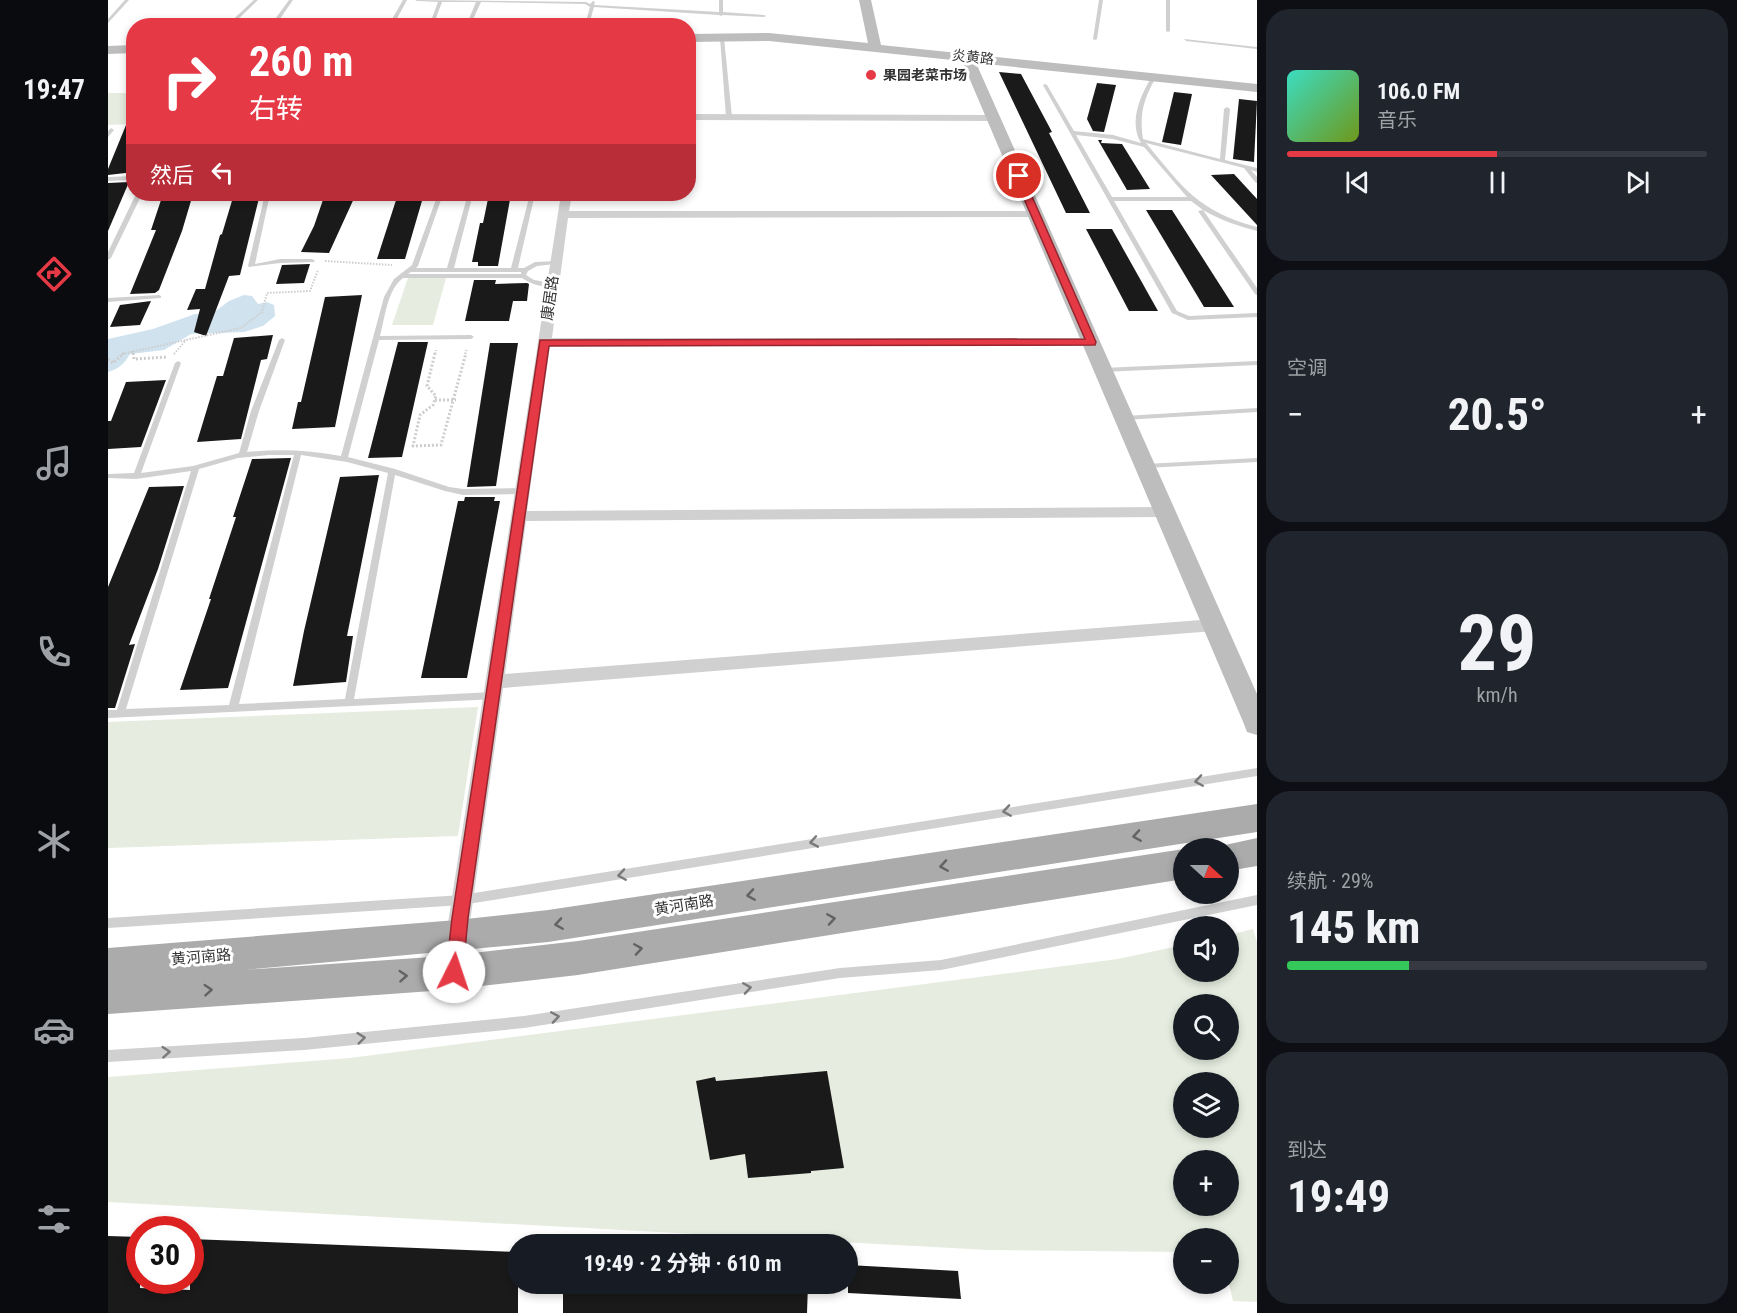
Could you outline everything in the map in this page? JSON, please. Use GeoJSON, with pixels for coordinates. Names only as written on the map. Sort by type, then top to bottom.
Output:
{"type":"FeatureCollection","features":[{"type":"Feature","properties":{"kind":"main road","name":"黄河南路"},"geometry":{"type":"LineString","coordinates":[[108,965],[457,936],[548,926],[1257,818]]}},
{"type":"Feature","properties":{"kind":"main road"},"geometry":{"type":"LineString","coordinates":[[1239,855],[1257,852]]}},
{"type":"Feature","properties":{"kind":"main road"},"geometry":{"type":"LineString","coordinates":[[108,997],[454,972],[578,958],[1173,866]]}},
{"type":"Feature","properties":{"kind":"street"},"geometry":{"type":"LineString","coordinates":[[865,0],[875,46]]}},
{"type":"Feature","properties":{"kind":"street","name":"炎黄路"},"geometry":{"type":"LineString","coordinates":[[696,38],[769,37],[875,46],[1257,88]]}},
{"type":"Feature","properties":{"kind":"street"},"geometry":{"type":"LineString","coordinates":[[108,50],[126,49]]}},
{"type":"Feature","properties":{"kind":"street"},"geometry":{"type":"LineString","coordinates":[[967,57],[1257,724]]}},
{"type":"Feature","properties":{"kind":"street"},"geometry":{"type":"LineString","coordinates":[[696,117],[994,118]]}},
{"type":"Feature","properties":{"kind":"street","name":"康居路"},"geometry":{"type":"LineString","coordinates":[[454,972],[462,900],[565,201]]}},
{"type":"Feature","properties":{"kind":"street"},"geometry":{"type":"LineString","coordinates":[[563,215],[1035,214]]}},
{"type":"Feature","properties":{"kind":"street"},"geometry":{"type":"LineString","coordinates":[[544,342],[1091,342]]}},
{"type":"Feature","properties":{"kind":"street"},"geometry":{"type":"LineString","coordinates":[[519,516],[1164,512]]}},
{"type":"Feature","properties":{"kind":"street"},"geometry":{"type":"LineString","coordinates":[[494,689],[1214,625]]}},
{"type":"Feature","properties":{"kind":"lane"},"geometry":{"type":"LineString","coordinates":[[108,22],[127,0]]}},
{"type":"Feature","properties":{"kind":"lane"},"geometry":{"type":"LineString","coordinates":[[237,18],[256,0]]}},
{"type":"Feature","properties":{"kind":"lane"},"geometry":{"type":"LineString","coordinates":[[278,18],[291,0]]}},
{"type":"Feature","properties":{"kind":"lane"},"geometry":{"type":"LineString","coordinates":[[395,18],[405,0]]}},
{"type":"Feature","properties":{"kind":"lane"},"geometry":{"type":"LineString","coordinates":[[417,0],[592,3],[680,9],[721,15],[764,16]]}},
{"type":"Feature","properties":{"kind":"lane"},"geometry":{"type":"LineString","coordinates":[[434,18],[441,0]]}},
{"type":"Feature","properties":{"kind":"lane"},"geometry":{"type":"LineString","coordinates":[[721,0],[721,15]]}},
{"type":"Feature","properties":{"kind":"lane"},"geometry":{"type":"LineString","coordinates":[[1095,39],[1101,0]]}},
{"type":"Feature","properties":{"kind":"lane"},"geometry":{"type":"LineString","coordinates":[[1168,0],[1168,31]]}},
{"type":"Feature","properties":{"kind":"lane"},"geometry":{"type":"LineString","coordinates":[[472,18],[479,1]]}},
{"type":"Feature","properties":{"kind":"lane"},"geometry":{"type":"LineString","coordinates":[[589,18],[592,3]]}},
{"type":"Feature","properties":{"kind":"lane"},"geometry":{"type":"LineString","coordinates":[[722,38],[729,117]]}},
{"type":"Feature","properties":{"kind":"lane"},"geometry":{"type":"LineString","coordinates":[[1186,40],[1257,48]]}},
{"type":"Feature","properties":{"kind":"lane"},"geometry":{"type":"LineString","coordinates":[[1154,77],[1139,102],[1138,126],[1141,140],[1198,206],[1257,293]]}},
{"type":"Feature","properties":{"kind":"lane"},"geometry":{"type":"LineString","coordinates":[[1045,85],[1174,312],[1188,318],[1257,315]]}},
{"type":"Feature","properties":{"kind":"lane"},"geometry":{"type":"LineString","coordinates":[[1222,161],[1227,109]]}},
{"type":"Feature","properties":{"kind":"lane"},"geometry":{"type":"LineString","coordinates":[[1074,133],[1106,135],[1146,146]]}},
{"type":"Feature","properties":{"kind":"lane"},"geometry":{"type":"LineString","coordinates":[[1141,140],[1257,170]]}},
{"type":"Feature","properties":{"kind":"lane"},"geometry":{"type":"LineString","coordinates":[[1246,168],[1257,182]]}},
{"type":"Feature","properties":{"kind":"lane"},"geometry":{"type":"LineString","coordinates":[[108,179],[126,178]]}},
{"type":"Feature","properties":{"kind":"lane"},"geometry":{"type":"LineString","coordinates":[[1111,199],[1192,199]]}},
{"type":"Feature","properties":{"kind":"lane"},"geometry":{"type":"LineString","coordinates":[[108,258],[136,201]]}},
{"type":"Feature","properties":{"kind":"lane"},"geometry":{"type":"LineString","coordinates":[[265,201],[251,266],[280,261],[312,261]]}},
{"type":"Feature","properties":{"kind":"lane"},"geometry":{"type":"LineString","coordinates":[[344,459],[387,297],[396,280],[413,268],[437,201]]}},
{"type":"Feature","properties":{"kind":"lane"},"geometry":{"type":"LineString","coordinates":[[450,270],[468,201]]}},
{"type":"Feature","properties":{"kind":"lane"},"geometry":{"type":"LineString","coordinates":[[514,270],[531,201]]}},
{"type":"Feature","properties":{"kind":"lane"},"geometry":{"type":"LineString","coordinates":[[1198,206],[1234,224],[1257,229]]}},
{"type":"Feature","properties":{"kind":"lane"},"geometry":{"type":"LineString","coordinates":[[403,276],[524,273],[535,264],[555,262]]}},
{"type":"Feature","properties":{"kind":"lane"},"geometry":{"type":"LineString","coordinates":[[413,268],[514,270],[524,273],[532,282],[552,285]]}},
{"type":"Feature","properties":{"kind":"lane"},"geometry":{"type":"LineString","coordinates":[[108,300],[159,297]]}},
{"type":"Feature","properties":{"kind":"lane"},"geometry":{"type":"LineString","coordinates":[[376,338],[471,337]]}},
{"type":"Feature","properties":{"kind":"lane"},"geometry":{"type":"LineString","coordinates":[[242,455],[255,411],[282,340]]}},
{"type":"Feature","properties":{"kind":"lane"},"geometry":{"type":"LineString","coordinates":[[136,477],[176,359]]}},
{"type":"Feature","properties":{"kind":"lane"},"geometry":{"type":"LineString","coordinates":[[1103,370],[1257,363]]}},
{"type":"Feature","properties":{"kind":"lane"},"geometry":{"type":"LineString","coordinates":[[1124,418],[1257,410]]}},
{"type":"Feature","properties":{"kind":"lane"},"geometry":{"type":"LineString","coordinates":[[108,476],[136,477],[196,468],[242,455],[276,452],[344,459],[456,491],[522,491]]}},
{"type":"Feature","properties":{"kind":"lane"},"geometry":{"type":"LineString","coordinates":[[233,708],[298,454]]}},
{"type":"Feature","properties":{"kind":"lane"},"geometry":{"type":"LineString","coordinates":[[1145,466],[1257,460]]}},
{"type":"Feature","properties":{"kind":"lane"},"geometry":{"type":"LineString","coordinates":[[120,714],[196,468]]}},
{"type":"Feature","properties":{"kind":"lane"},"geometry":{"type":"LineString","coordinates":[[349,703],[392,471]]}},
{"type":"Feature","properties":{"kind":"lane"},"geometry":{"type":"LineString","coordinates":[[108,714],[349,703],[494,689]]}},
{"type":"Feature","properties":{"kind":"lane"},"geometry":{"type":"LineString","coordinates":[[108,924],[462,900],[1257,772]]}},
{"type":"Feature","properties":{"kind":"lane"},"geometry":{"type":"LineString","coordinates":[[108,1056],[304,1044],[524,1022],[840,973],[941,965],[1257,900]]}},
{"type":"Feature","properties":{"kind":"path"},"geometry":{"type":"LineString","coordinates":[[108,359],[113,363],[123,353],[241,328],[262,312],[267,293],[310,291],[322,261],[413,268]]}},
{"type":"Feature","properties":{"kind":"path"},"geometry":{"type":"LineString","coordinates":[[438,337],[427,386],[436,396],[433,405],[420,415],[413,446],[441,445],[456,400],[459,372],[471,337]]}},
{"type":"Feature","properties":{"kind":"path"},"geometry":{"type":"LineString","coordinates":[[133,351],[134,359],[176,359]]}},
{"type":"Feature","properties":{"kind":"path"},"geometry":{"type":"LineString","coordinates":[[435,400],[456,400]]}},
{"type":"Feature","properties":{"kind":"shaded area"},"geometry":{"type":"Polygon","coordinates":[[[108,93],[126,93],[126,124],[108,125],[108,93]]]}},
{"type":"Feature","properties":{"kind":"shaded area"},"geometry":{"type":"Polygon","coordinates":[[[408,278],[446,278],[433,325],[392,325],[408,278]]]}},
{"type":"Feature","properties":{"kind":"shaded area"},"geometry":{"type":"Polygon","coordinates":[[[478,707],[458,836],[108,848],[108,722],[478,707]]]}},
{"type":"Feature","properties":{"kind":"shaded area"},"geometry":{"type":"Polygon","coordinates":[[[1253,929],[1257,942],[1257,1302],[1233,1301],[1231,1294],[1239,1294],[1239,1228],[1173,1228],[1173,1252],[989,1250],[858,1243],[858,1234],[695,1234],[108,1202],[108,1077],[350,1058],[1118,959],[1173,947],[1173,982],[1239,982],[1239,932],[1253,929]]]}},
{"type":"Feature","properties":{"kind":"water"},"geometry":{"type":"Polygon","coordinates":[[[244,295],[252,296],[258,304],[267,302],[274,305],[275,316],[263,326],[244,332],[191,334],[164,350],[130,354],[121,365],[108,372],[108,339],[153,329],[195,314],[213,313],[229,301],[244,295]]]}},
{"type":"Feature","properties":{"kind":"building"},"geometry":{"type":"Polygon","coordinates":[[[999,72],[1021,74],[1052,132],[1049,133],[1090,213],[1066,213],[999,72]]]}},
{"type":"Feature","properties":{"kind":"building"},"geometry":{"type":"Polygon","coordinates":[[[1097,83],[1116,85],[1104,132],[1093,131],[1087,119],[1097,83]]]}},
{"type":"Feature","properties":{"kind":"building"},"geometry":{"type":"Polygon","coordinates":[[[1174,92],[1192,94],[1181,145],[1162,142],[1174,92]]]}},
{"type":"Feature","properties":{"kind":"building"},"geometry":{"type":"Polygon","coordinates":[[[1239,99],[1257,101],[1254,162],[1233,159],[1239,99]]]}},
{"type":"Feature","properties":{"kind":"building"},"geometry":{"type":"Polygon","coordinates":[[[126,125],[126,173],[108,175],[108,169],[126,125]]]}},
{"type":"Feature","properties":{"kind":"building"},"geometry":{"type":"Polygon","coordinates":[[[1098,140],[1102,140],[1101,143],[1122,144],[1150,189],[1127,190],[1098,140]]]}},
{"type":"Feature","properties":{"kind":"building"},"geometry":{"type":"Polygon","coordinates":[[[1234,174],[1257,199],[1257,225],[1211,175],[1234,174]]]}},
{"type":"Feature","properties":{"kind":"building"},"geometry":{"type":"Polygon","coordinates":[[[126,182],[126,189],[108,231],[108,183],[126,182]]]}},
{"type":"Feature","properties":{"kind":"building"},"geometry":{"type":"Polygon","coordinates":[[[161,201],[191,201],[159,290],[155,293],[130,294],[156,230],[151,230],[161,201]]]}},
{"type":"Feature","properties":{"kind":"building"},"geometry":{"type":"Polygon","coordinates":[[[232,201],[258,201],[240,275],[229,276],[206,336],[194,332],[200,309],[187,310],[196,289],[205,289],[232,201]]]}},
{"type":"Feature","properties":{"kind":"building"},"geometry":{"type":"Polygon","coordinates":[[[323,201],[353,201],[329,253],[301,252],[314,226],[323,201]]]}},
{"type":"Feature","properties":{"kind":"building"},"geometry":{"type":"Polygon","coordinates":[[[396,201],[422,201],[405,259],[377,259],[396,201]]]}},
{"type":"Feature","properties":{"kind":"building"},"geometry":{"type":"Polygon","coordinates":[[[488,201],[510,201],[498,266],[478,266],[478,262],[472,262],[480,223],[483,223],[488,201]]]}},
{"type":"Feature","properties":{"kind":"building"},"geometry":{"type":"Polygon","coordinates":[[[1146,210],[1172,210],[1234,307],[1204,307],[1146,210]]]}},
{"type":"Feature","properties":{"kind":"building"},"geometry":{"type":"Polygon","coordinates":[[[1086,229],[1112,229],[1158,311],[1129,311],[1086,229]]]}},
{"type":"Feature","properties":{"kind":"building"},"geometry":{"type":"Polygon","coordinates":[[[310,264],[304,283],[276,284],[282,265],[310,264]]]}},
{"type":"Feature","properties":{"kind":"building"},"geometry":{"type":"Polygon","coordinates":[[[474,280],[496,280],[495,284],[527,283],[529,284],[527,301],[513,301],[509,321],[465,321],[474,280]]]}},
{"type":"Feature","properties":{"kind":"building"},"geometry":{"type":"Polygon","coordinates":[[[362,295],[335,427],[292,429],[298,402],[301,402],[325,297],[362,295]]]}},
{"type":"Feature","properties":{"kind":"building"},"geometry":{"type":"Polygon","coordinates":[[[151,301],[140,325],[110,327],[120,305],[151,301]]]}},
{"type":"Feature","properties":{"kind":"building"},"geometry":{"type":"Polygon","coordinates":[[[273,335],[267,359],[261,360],[241,439],[197,442],[217,376],[223,376],[234,338],[273,335]]]}},
{"type":"Feature","properties":{"kind":"building"},"geometry":{"type":"Polygon","coordinates":[[[398,342],[428,342],[402,457],[368,458],[398,342]]]}},
{"type":"Feature","properties":{"kind":"building"},"geometry":{"type":"Polygon","coordinates":[[[490,343],[518,343],[496,486],[467,487],[490,343]]]}},
{"type":"Feature","properties":{"kind":"building"},"geometry":{"type":"Polygon","coordinates":[[[166,380],[141,447],[108,449],[108,421],[111,421],[126,382],[166,380]]]}},
{"type":"Feature","properties":{"kind":"building"},"geometry":{"type":"Polygon","coordinates":[[[291,458],[228,688],[180,690],[211,599],[209,599],[252,459],[291,458]]]}},
{"type":"Feature","properties":{"kind":"building"},"geometry":{"type":"Polygon","coordinates":[[[379,475],[347,636],[353,636],[346,682],[293,686],[340,477],[379,475]]]}},
{"type":"Feature","properties":{"kind":"building"},"geometry":{"type":"Polygon","coordinates":[[[184,486],[158,569],[129,645],[135,644],[115,708],[108,708],[108,587],[149,487],[184,486]]]}},
{"type":"Feature","properties":{"kind":"building"},"geometry":{"type":"Polygon","coordinates":[[[465,497],[495,497],[494,501],[500,501],[467,678],[421,678],[458,501],[464,501],[465,497]]]}},
{"type":"Feature","properties":{"kind":"building"},"geometry":{"type":"Polygon","coordinates":[[[827,1071],[844,1168],[748,1178],[745,1154],[710,1160],[696,1081],[715,1077],[716,1081],[827,1071]]]}},
{"type":"Feature","properties":{"kind":"building"},"geometry":{"type":"Polygon","coordinates":[[[108,1236],[126,1237],[126,1294],[204,1294],[204,1240],[507,1252],[507,1294],[518,1294],[518,1313],[108,1313],[108,1236]]]}},
{"type":"Feature","properties":{"kind":"building"},"geometry":{"type":"Polygon","coordinates":[[[858,1266],[958,1271],[961,1299],[858,1294],[858,1266]]]}},
{"type":"Feature","properties":{"kind":"building"},"geometry":{"type":"Polygon","coordinates":[[[563,1294],[808,1294],[807,1313],[563,1313],[563,1294]]]}},
{"type":"Feature","properties":{"kind":"place","name":"果园老菜市场"},"geometry":{"type":"Point","coordinates":[871,75]}},
{"type":"Feature","properties":{"kind":"route"},"geometry":{"type":"LineString","coordinates":[[454,972],[457,936],[544,342],[1091,342],[1019,176]]}}]}
